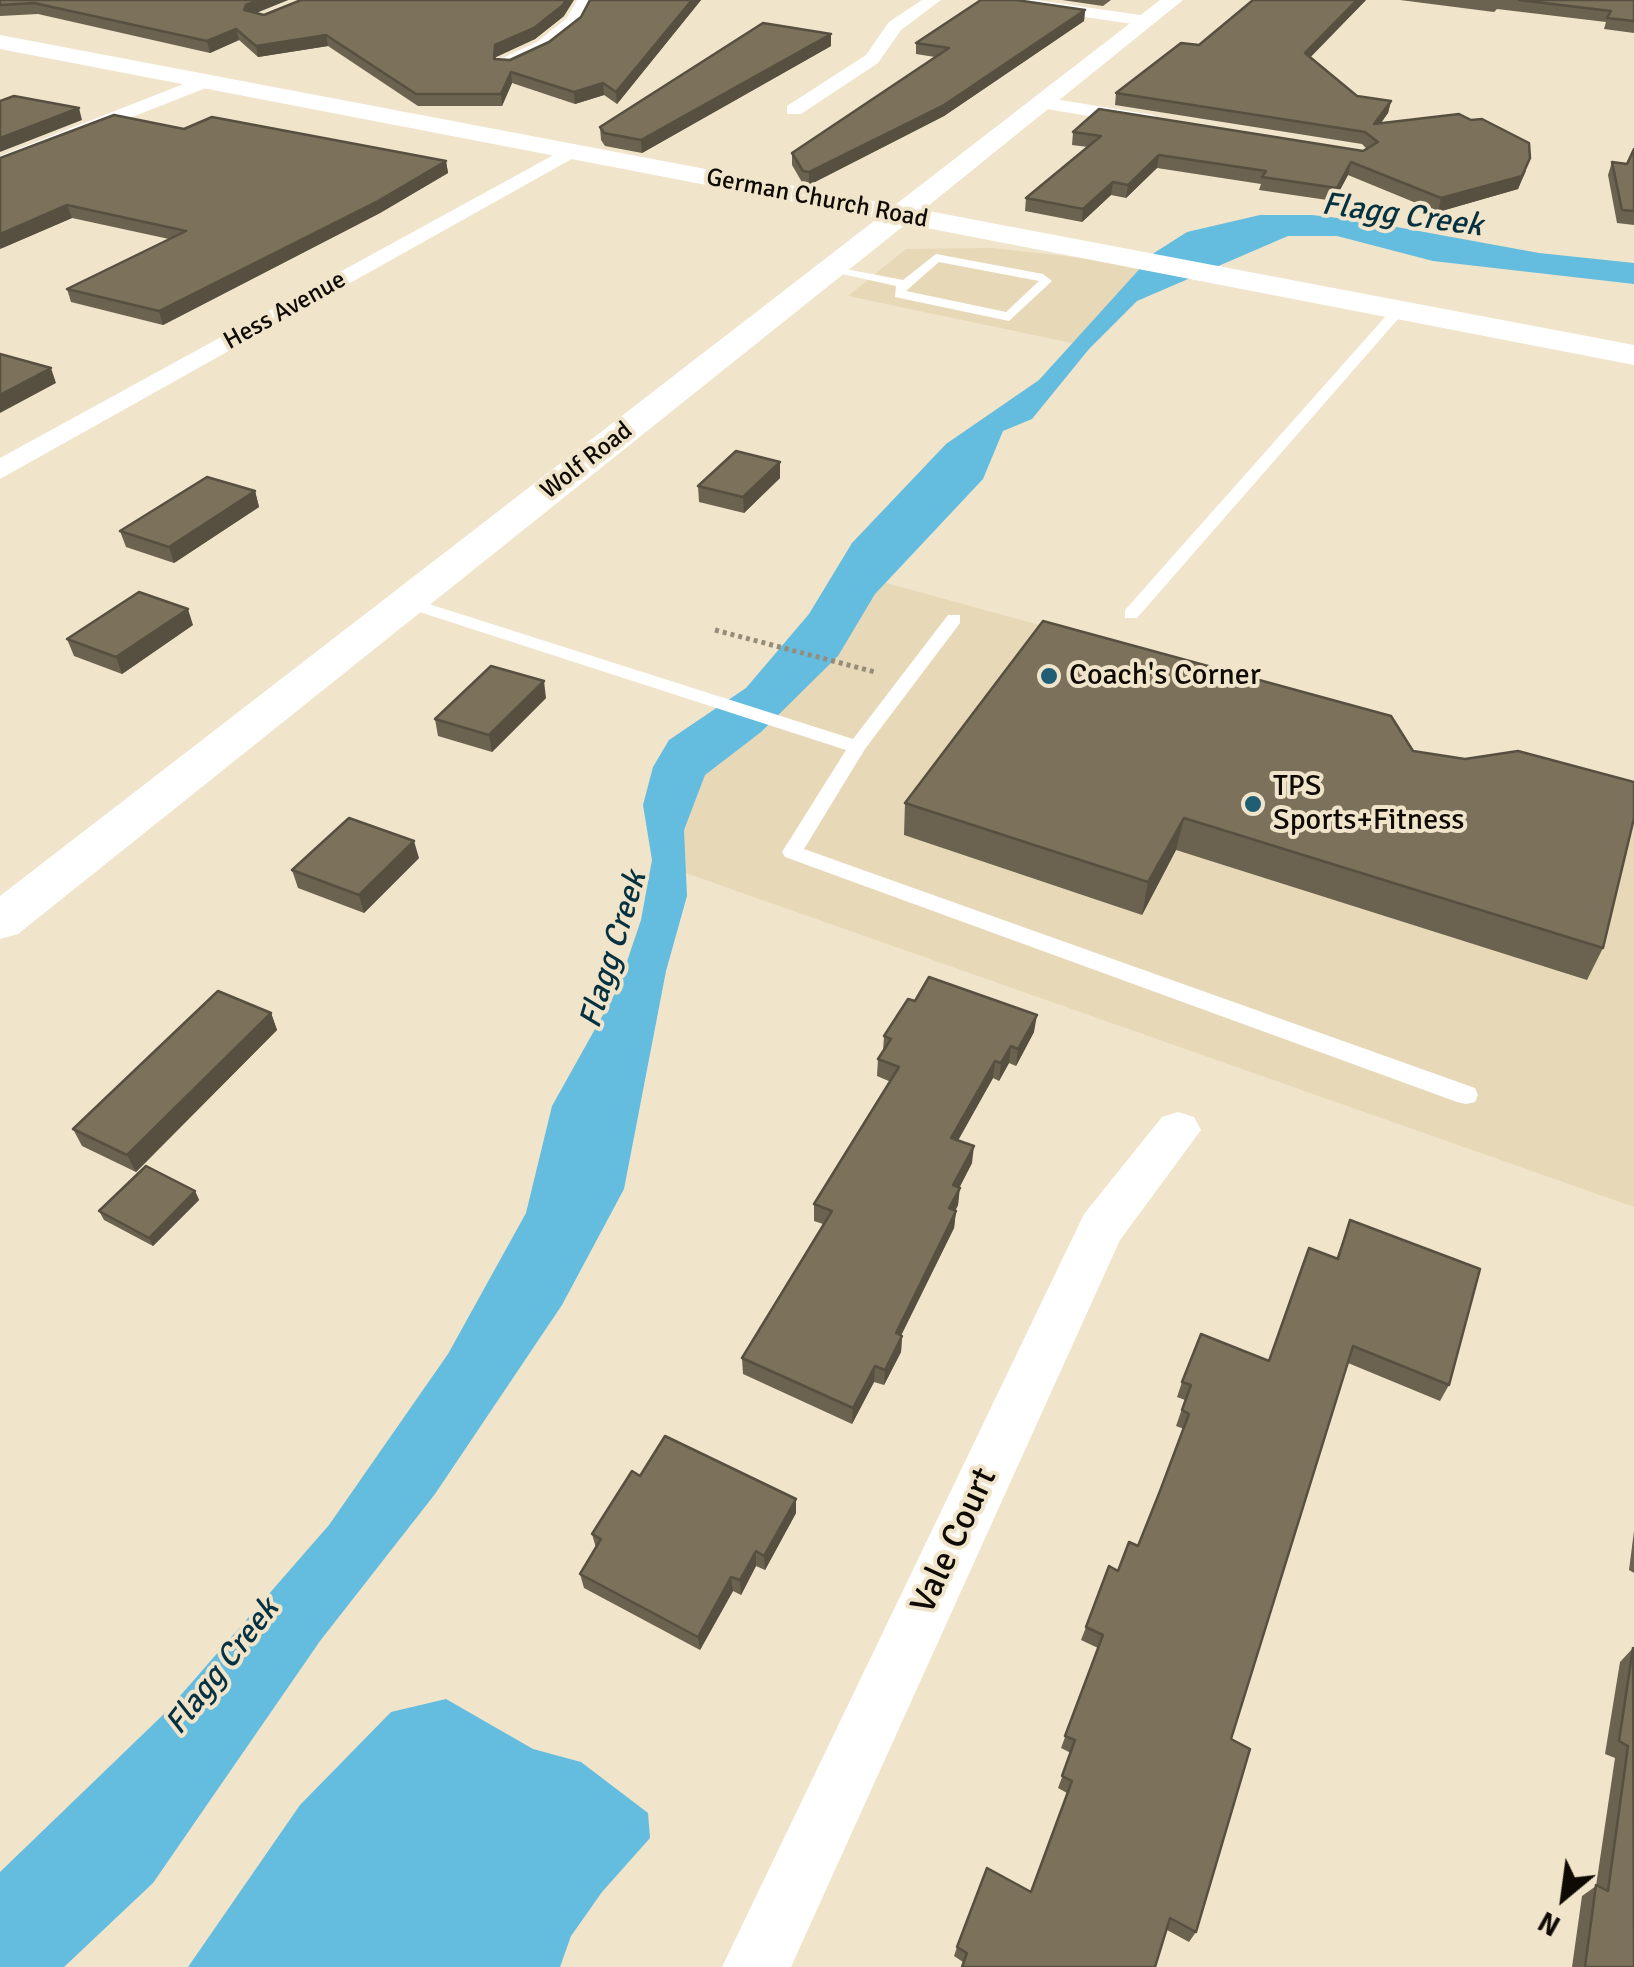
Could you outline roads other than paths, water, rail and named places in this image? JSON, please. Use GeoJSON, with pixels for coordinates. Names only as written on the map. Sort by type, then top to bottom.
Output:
{"type":"FeatureCollection","features":[{"type":"Feature","properties":{"kind":"street"},"geometry":{"type":"LineString","coordinates":[[504,64],[543,46],[574,21],[585,0]]}},
{"type":"Feature","properties":{"kind":"street"},"geometry":{"type":"LineString","coordinates":[[794,110],[872,59],[895,26],[933,0]]}},
{"type":"Feature","properties":{"kind":"street"},"geometry":{"type":"LineString","coordinates":[[1002,0],[1147,21]]}},
{"type":"Feature","properties":{"kind":"street","name":"Wolf Road"},"geometry":{"type":"LineString","coordinates":[[0,922],[1173,0]]}},
{"type":"Feature","properties":{"kind":"street","name":"German Church Road"},"geometry":{"type":"LineString","coordinates":[[0,42],[1634,355]]}},
{"type":"Feature","properties":{"kind":"street"},"geometry":{"type":"LineString","coordinates":[[0,162],[204,82]]}},
{"type":"Feature","properties":{"kind":"street"},"geometry":{"type":"LineString","coordinates":[[1042,104],[1173,124]]}},
{"type":"Feature","properties":{"kind":"street","name":"Hess Avenue"},"geometry":{"type":"LineString","coordinates":[[0,470],[570,152]]}},
{"type":"Feature","properties":{"kind":"street","name":"Vale Court"},"geometry":{"type":"LineString","coordinates":[[756,1967],[1101,1228],[1178,1130]]}},
{"type":"Feature","properties":{"kind":"lane"},"geometry":{"type":"LineString","coordinates":[[936,258],[1046,281],[1010,317],[900,294],[902,287],[936,258]]}},
{"type":"Feature","properties":{"kind":"lane"},"geometry":{"type":"LineString","coordinates":[[830,270],[902,287]]}},
{"type":"Feature","properties":{"kind":"lane"},"geometry":{"type":"LineString","coordinates":[[1131,614],[1398,310]]}},
{"type":"Feature","properties":{"kind":"lane"},"geometry":{"type":"LineString","coordinates":[[407,602],[857,747]]}},
{"type":"Feature","properties":{"kind":"lane"},"geometry":{"type":"LineString","coordinates":[[954,620],[857,747],[792,852],[1466,1095]]}},
{"type":"Feature","properties":{"kind":"water","name":"Flagg Creek"},"geometry":{"type":"Polygon","coordinates":[[[1260,215],[1364,221],[1539,253],[1634,263],[1634,284],[1433,261],[1337,236],[1288,236],[1137,301],[1089,349],[1032,419],[1003,431],[983,479],[875,594],[838,656],[761,732],[705,775],[684,830],[687,896],[666,971],[624,1189],[562,1305],[435,1494],[320,1641],[153,1883],[64,1967],[0,1967],[0,1872],[166,1712],[329,1525],[448,1354],[526,1213],[552,1106],[618,988],[641,920],[652,860],[643,805],[653,767],[669,740],[746,688],[809,614],[852,543],[946,444],[1039,380],[1154,253],[1187,232],[1260,215]]]}},
{"type":"Feature","properties":{"kind":"water"},"geometry":{"type":"Polygon","coordinates":[[[446,1699],[533,1749],[581,1762],[648,1813],[650,1838],[602,1892],[571,1936],[560,1967],[188,1967],[300,1805],[391,1712],[446,1699]]]}},
{"type":"Feature","properties":{"kind":"place","name":"Coach's Corner"},"geometry":{"type":"Point","coordinates":[1049,676]}},
{"type":"Feature","properties":{"kind":"place","name":"TPS Sports+Fitness"},"geometry":{"type":"Point","coordinates":[1253,804]}}]}
